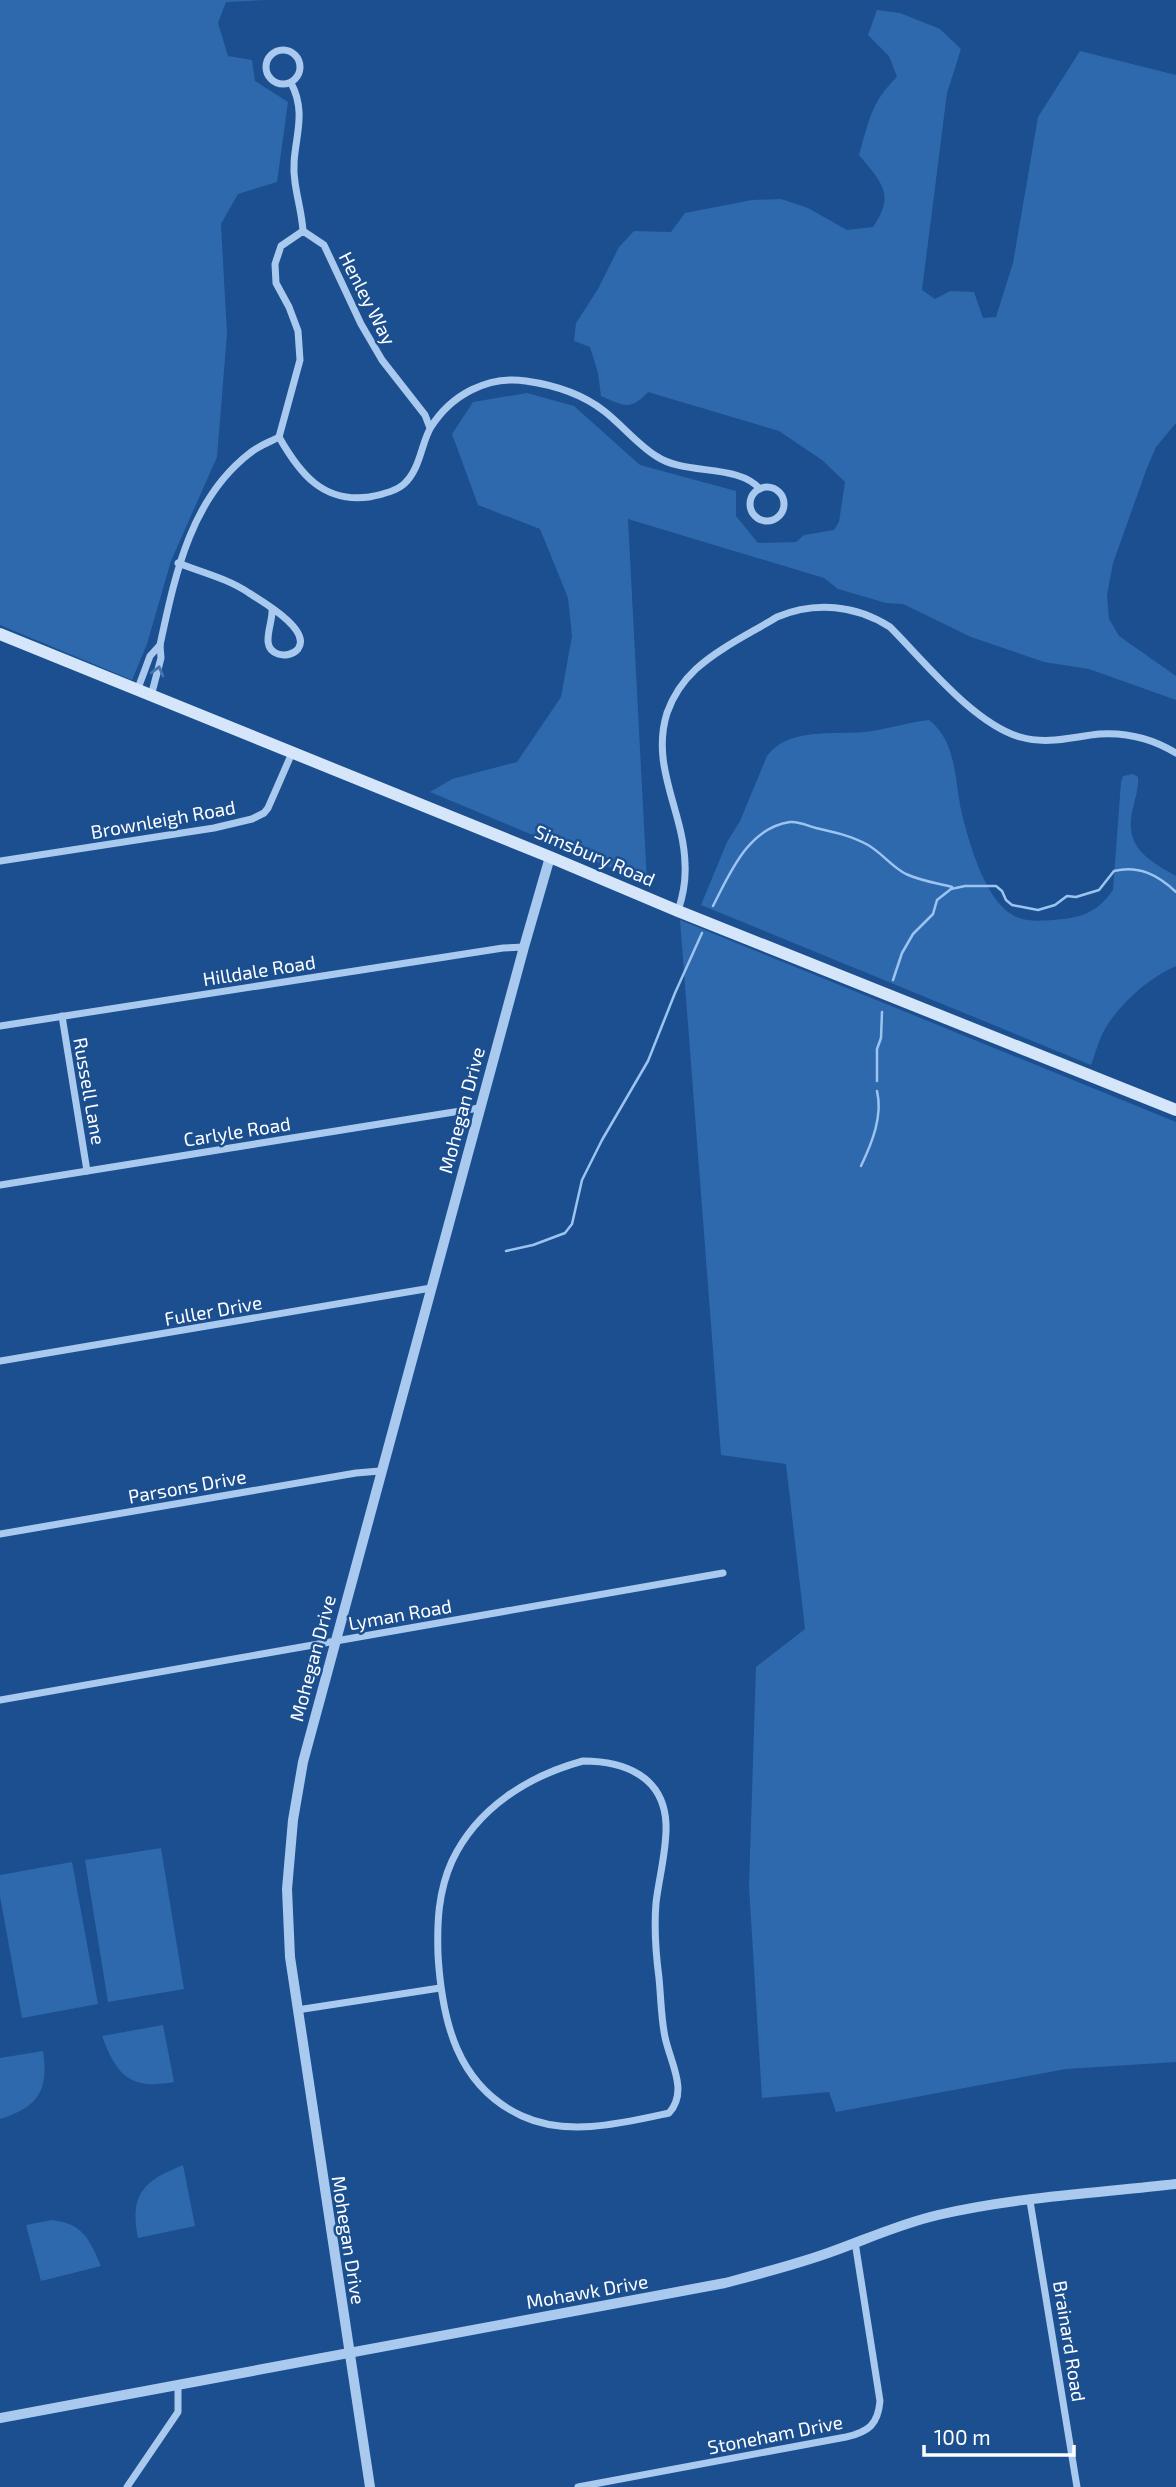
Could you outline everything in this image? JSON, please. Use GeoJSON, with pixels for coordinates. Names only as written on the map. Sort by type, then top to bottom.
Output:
{"type":"FeatureCollection","features":[{"type":"Feature","properties":{"kind":"main road","name":"Simsbury Road"},"geometry":{"type":"LineString","coordinates":[[0,635],[1176,1111]]}},
{"type":"Feature","properties":{"kind":"street"},"geometry":{"type":"LineString","coordinates":[[278,50],[289,51],[298,58],[301,69],[292,83],[280,85],[267,74],[266,62],[278,50]]}},
{"type":"Feature","properties":{"kind":"street"},"geometry":{"type":"LineString","coordinates":[[292,83],[297,93],[301,122],[294,180],[300,200],[303,231],[281,246],[275,264],[276,283],[298,331],[300,360],[279,438],[294,463],[316,485],[335,495],[358,498],[383,495],[403,484],[422,456],[430,428],[452,402],[482,383],[523,380],[572,391],[603,410],[655,456],[675,466],[745,478],[760,489],[771,488],[783,498],[784,508],[774,520],[764,521],[752,511],[751,501],[760,489]]}},
{"type":"Feature","properties":{"kind":"street","name":"Henley Way"},"geometry":{"type":"LineString","coordinates":[[303,231],[324,245],[361,324],[382,360],[425,415],[430,428]]}},
{"type":"Feature","properties":{"kind":"street"},"geometry":{"type":"LineString","coordinates":[[151,696],[161,658],[160,645],[178,563],[200,513],[227,476],[251,452],[279,438]]}},
{"type":"Feature","properties":{"kind":"street"},"geometry":{"type":"LineString","coordinates":[[178,563],[247,591],[293,625],[300,633],[299,648],[293,653],[277,654],[270,649],[267,641],[272,624],[272,610]]}},
{"type":"Feature","properties":{"kind":"street"},"geometry":{"type":"LineString","coordinates":[[678,911],[685,889],[685,863],[661,754],[662,735],[670,704],[685,680],[703,664],[789,612],[820,607],[837,608],[878,619],[890,627],[971,709],[996,728],[1008,733],[1054,742],[1098,734],[1125,735],[1156,742],[1176,753]]}},
{"type":"Feature","properties":{"kind":"street"},"geometry":{"type":"LineString","coordinates":[[138,691],[150,656],[160,645]]}},
{"type":"Feature","properties":{"kind":"street","name":"Brownleigh Road"},"geometry":{"type":"LineString","coordinates":[[0,861],[215,828],[252,819],[268,808],[292,753]]}},
{"type":"Feature","properties":{"kind":"street","name":"Mohegan Drive"},"geometry":{"type":"LineString","coordinates":[[370,2487],[290,1957],[287,1889],[293,1820],[303,1762],[334,1642],[551,856]]}},
{"type":"Feature","properties":{"kind":"street","name":"Hilldale Road"},"geometry":{"type":"LineString","coordinates":[[0,1026],[503,948],[524,947]]}},
{"type":"Feature","properties":{"kind":"street","name":"Russell Lane"},"geometry":{"type":"LineString","coordinates":[[62,1016],[88,1171]]}},
{"type":"Feature","properties":{"kind":"street","name":"Carlyle Road"},"geometry":{"type":"LineString","coordinates":[[0,1185],[480,1108]]}},
{"type":"Feature","properties":{"kind":"street","name":"Fuller Drive"},"geometry":{"type":"LineString","coordinates":[[0,1362],[431,1288]]}},
{"type":"Feature","properties":{"kind":"street","name":"Parsons Drive"},"geometry":{"type":"LineString","coordinates":[[0,1534],[380,1471]]}},
{"type":"Feature","properties":{"kind":"street","name":"Lyman Road"},"geometry":{"type":"LineString","coordinates":[[0,1700],[723,1573]]}},
{"type":"Feature","properties":{"kind":"street"},"geometry":{"type":"LineString","coordinates":[[583,1761],[607,1761],[631,1768],[648,1780],[661,1801],[666,1823],[656,1906],[658,1968],[665,2037],[677,2081],[676,2106],[669,2113],[593,2126],[555,2126],[524,2117],[499,2103],[467,2069],[451,2038],[440,1988],[437,1921],[441,1892],[452,1860],[491,1807],[528,1781],[555,1768],[583,1761]]}},
{"type":"Feature","properties":{"kind":"street"},"geometry":{"type":"LineString","coordinates":[[297,2010],[440,1988]]}},
{"type":"Feature","properties":{"kind":"street","name":"Mohawk Drive"},"geometry":{"type":"LineString","coordinates":[[0,2418],[725,2283],[783,2267],[901,2224],[940,2214],[1176,2184]]}},
{"type":"Feature","properties":{"kind":"street","name":"Brainard Road"},"geometry":{"type":"LineString","coordinates":[[1030,2201],[1077,2487]]}},
{"type":"Feature","properties":{"kind":"street","name":"Stoneham Drive"},"geometry":{"type":"LineString","coordinates":[[578,2487],[859,2435],[871,2428],[878,2416],[880,2400],[855,2242]]}},
{"type":"Feature","properties":{"kind":"street"},"geometry":{"type":"LineString","coordinates":[[127,2487],[178,2412],[178,2385]]}},
{"type":"Feature","properties":{"kind":"shaded area"},"geometry":{"type":"Polygon","coordinates":[[[0,0],[266,0],[226,2],[218,23],[228,56],[252,60],[255,81],[288,102],[277,182],[238,194],[221,224],[227,334],[217,457],[171,561],[147,644],[132,680],[0,625],[0,0]]]}},
{"type":"Feature","properties":{"kind":"shaded area"},"geometry":{"type":"Polygon","coordinates":[[[877,10],[900,13],[940,29],[961,49],[947,93],[922,290],[935,299],[950,291],[974,292],[983,318],[996,317],[1013,263],[1038,117],[1080,51],[1176,75],[1176,423],[1156,447],[1147,468],[1113,563],[1107,595],[1109,619],[1119,636],[1176,676],[1176,700],[1089,669],[1044,662],[971,637],[903,604],[886,603],[838,589],[824,578],[628,519],[647,883],[430,792],[452,779],[517,762],[561,697],[572,636],[568,598],[540,529],[478,505],[452,434],[473,402],[527,393],[574,406],[640,465],[736,491],[736,516],[758,543],[796,542],[804,535],[834,530],[839,522],[845,482],[822,460],[779,431],[648,392],[636,402],[626,405],[601,396],[598,373],[590,347],[574,341],[576,323],[598,289],[619,247],[634,231],[671,232],[685,213],[752,200],[781,199],[808,208],[847,230],[873,227],[884,206],[883,189],[859,155],[876,104],[897,77],[889,56],[868,35],[877,10]]]}},
{"type":"Feature","properties":{"kind":"shaded area"},"geometry":{"type":"Polygon","coordinates":[[[929,720],[938,729],[950,751],[962,814],[979,869],[993,896],[1011,914],[1021,918],[1043,921],[1072,918],[1088,913],[1107,898],[1113,890],[1121,782],[1123,776],[1133,774],[1138,777],[1131,820],[1134,840],[1151,860],[1176,876],[1176,966],[1147,983],[1122,1006],[1105,1028],[1091,1065],[701,905],[767,756],[776,747],[799,736],[872,731],[929,720]]]}},
{"type":"Feature","properties":{"kind":"shaded area"},"geometry":{"type":"Polygon","coordinates":[[[680,920],[1176,1122],[1176,2062],[1066,2069],[836,2112],[829,2092],[762,2098],[749,1887],[756,1667],[805,1629],[786,1464],[721,1455],[680,920]]]}},
{"type":"Feature","properties":{"kind":"shaded area"},"geometry":{"type":"Polygon","coordinates":[[[161,1848],[184,1989],[108,2002],[85,1860],[161,1848]]]}},
{"type":"Feature","properties":{"kind":"shaded area"},"geometry":{"type":"Polygon","coordinates":[[[72,1862],[98,2004],[22,2018],[0,1896],[0,1875],[72,1862]]]}},
{"type":"Feature","properties":{"kind":"shaded area"},"geometry":{"type":"Polygon","coordinates":[[[163,2025],[174,2082],[146,2084],[127,2077],[113,2061],[102,2036],[163,2025]]]}},
{"type":"Feature","properties":{"kind":"shaded area"},"geometry":{"type":"Polygon","coordinates":[[[43,2051],[44,2077],[38,2096],[24,2109],[0,2119],[0,2058],[43,2051]]]}},
{"type":"Feature","properties":{"kind":"shaded area"},"geometry":{"type":"Polygon","coordinates":[[[183,2165],[195,2226],[138,2238],[136,2210],[142,2191],[158,2177],[183,2165]]]}},
{"type":"Feature","properties":{"kind":"shaded area"},"geometry":{"type":"Polygon","coordinates":[[[52,2220],[71,2225],[84,2234],[101,2266],[41,2281],[26,2225],[52,2220]]]}},
{"type":"Feature","properties":{"kind":"waterway"},"geometry":{"type":"LineString","coordinates":[[713,906],[742,854],[752,843],[775,826],[790,822],[856,839],[873,848],[906,874],[952,887]]}},
{"type":"Feature","properties":{"kind":"waterway"},"geometry":{"type":"LineString","coordinates":[[893,980],[902,953],[913,934],[933,914],[937,900],[951,889],[996,886],[1012,905],[1038,910],[1055,905],[1067,896],[1076,897],[1099,890],[1114,871],[1132,869],[1155,876],[1176,892]]}},
{"type":"Feature","properties":{"kind":"waterway"},"geometry":{"type":"LineString","coordinates":[[506,1251],[533,1245],[565,1233],[572,1224],[582,1180],[648,1061],[702,933]]}},
{"type":"Feature","properties":{"kind":"waterway"},"geometry":{"type":"LineString","coordinates":[[877,1081],[877,1049],[881,1038],[882,1012]]}},
{"type":"Feature","properties":{"kind":"waterway"},"geometry":{"type":"LineString","coordinates":[[861,1166],[877,1120],[877,1091]]}}]}
